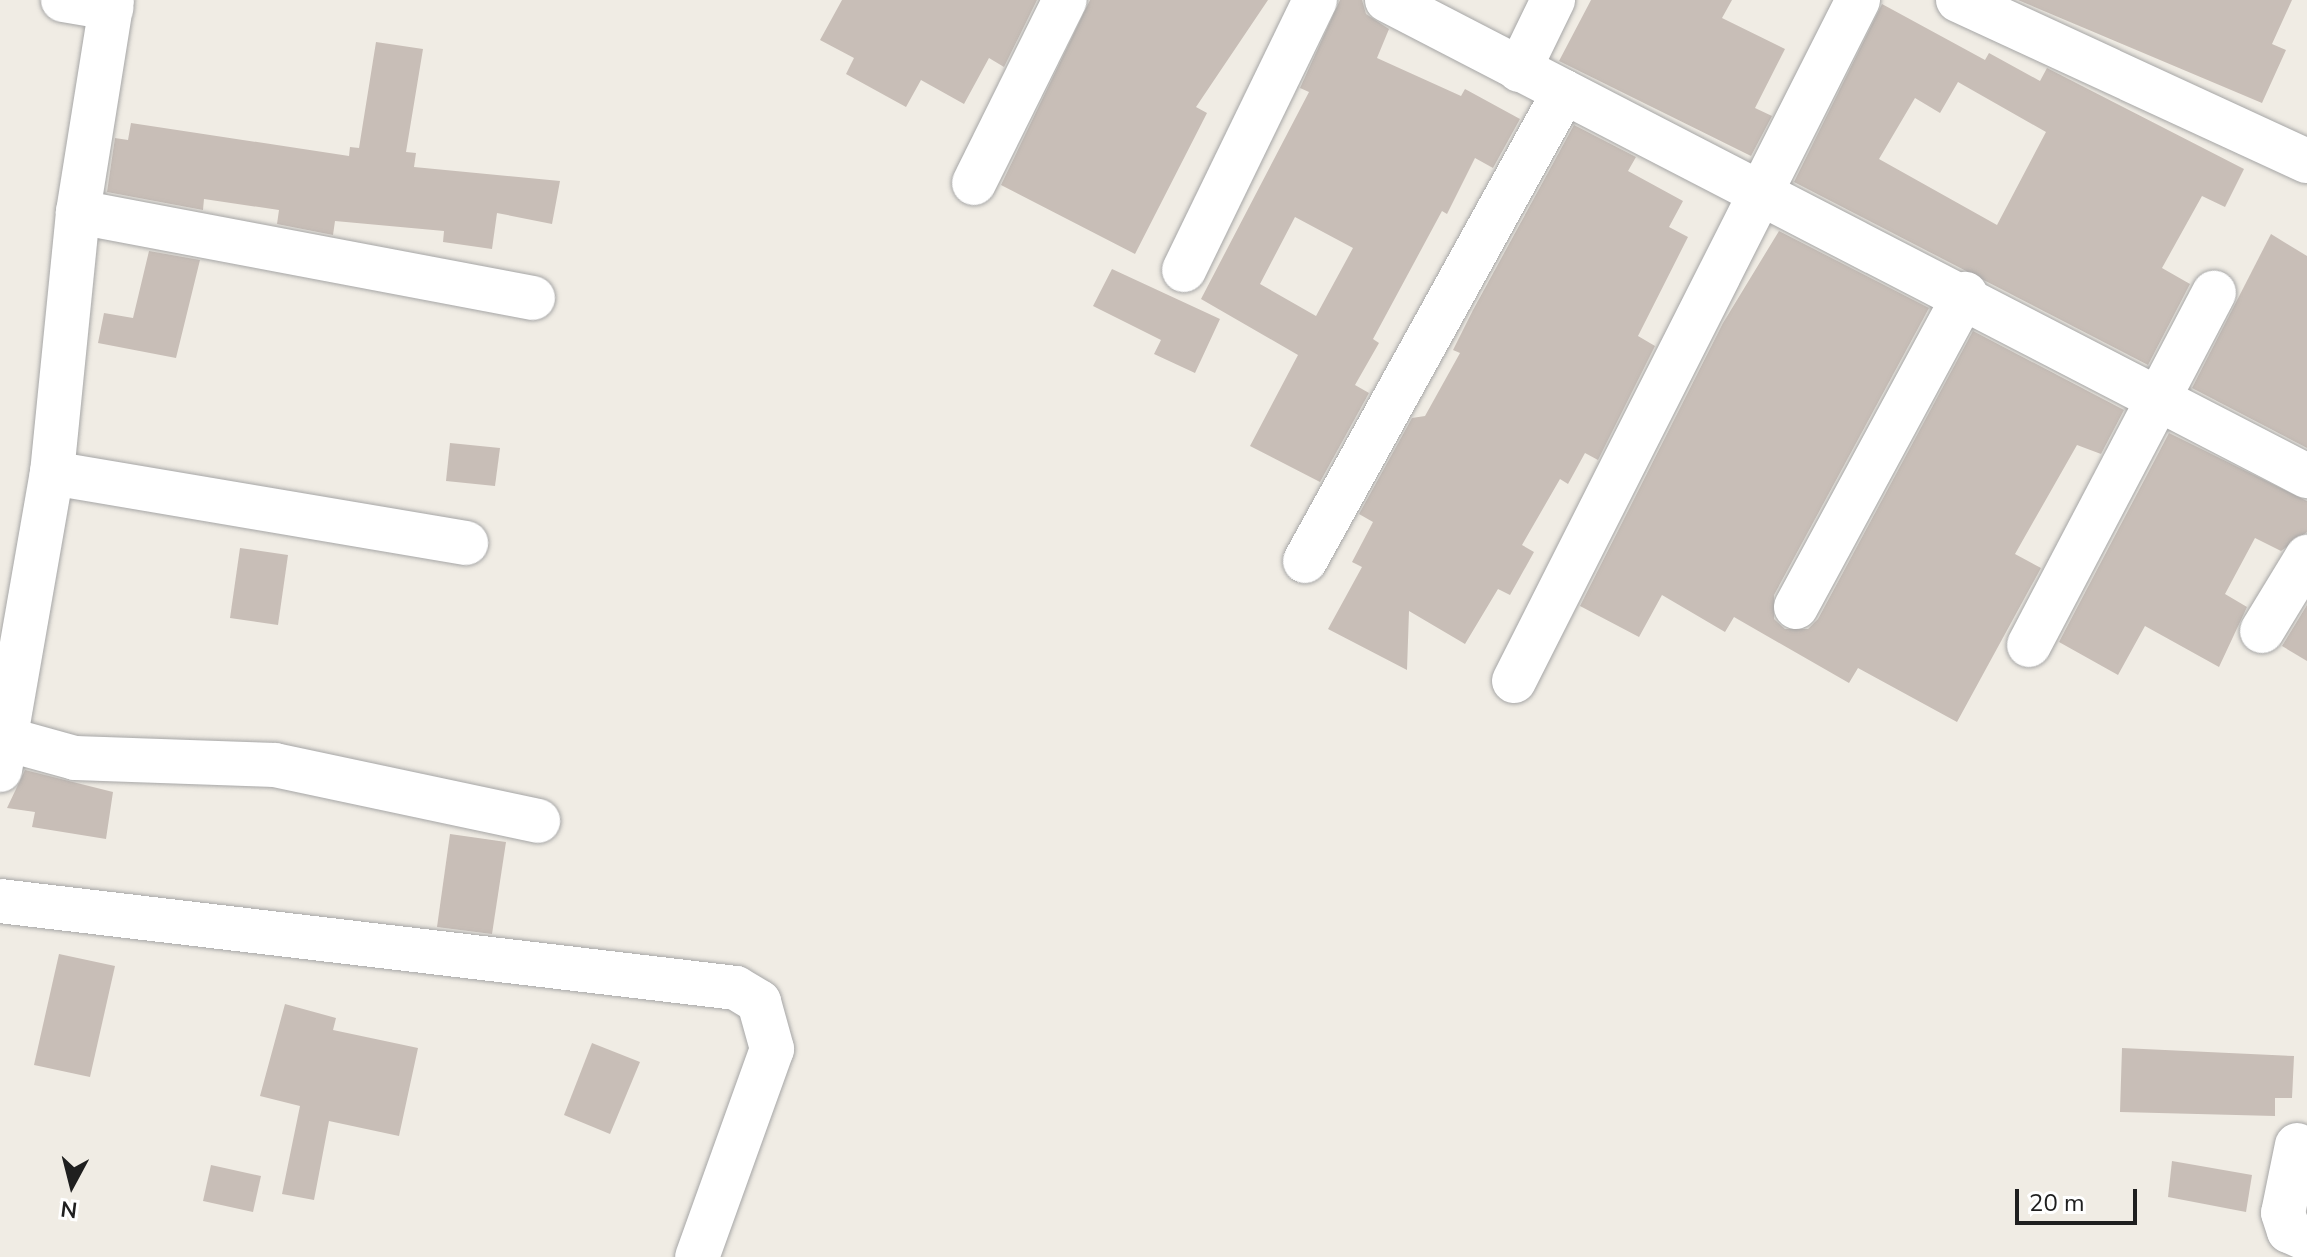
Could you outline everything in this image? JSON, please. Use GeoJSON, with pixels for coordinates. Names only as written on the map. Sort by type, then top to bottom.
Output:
{"type":"FeatureCollection","features":[{"type":"Feature","properties":{"kind":"street"},"geometry":{"type":"LineString","coordinates":[[63,0],[112,4],[78,212],[52,473],[3,755],[275,765],[538,821]]}},
{"type":"Feature","properties":{"kind":"street"},"geometry":{"type":"LineString","coordinates":[[974,183],[1065,0]]}},
{"type":"Feature","properties":{"kind":"street"},"geometry":{"type":"LineString","coordinates":[[1184,270],[1315,0]]}},
{"type":"Feature","properties":{"kind":"street"},"geometry":{"type":"LineString","coordinates":[[1387,0],[1755,192],[1965,294],[2307,476]]}},
{"type":"Feature","properties":{"kind":"street"},"geometry":{"type":"LineString","coordinates":[[1519,70],[1553,0]]}},
{"type":"Feature","properties":{"kind":"street"},"geometry":{"type":"LineString","coordinates":[[1514,681],[1755,192],[1858,0]]}},
{"type":"Feature","properties":{"kind":"street"},"geometry":{"type":"LineString","coordinates":[[1958,0],[2307,161]]}},
{"type":"Feature","properties":{"kind":"street"},"geometry":{"type":"LineString","coordinates":[[1305,561],[1564,92]]}},
{"type":"Feature","properties":{"kind":"street"},"geometry":{"type":"LineString","coordinates":[[78,212],[533,298]]}},
{"type":"Feature","properties":{"kind":"street"},"geometry":{"type":"LineString","coordinates":[[2029,645],[2155,395],[2214,293]]}},
{"type":"Feature","properties":{"kind":"street"},"geometry":{"type":"LineString","coordinates":[[1796,607],[1965,294]]}},
{"type":"Feature","properties":{"kind":"street"},"geometry":{"type":"LineString","coordinates":[[52,473],[466,543]]}},
{"type":"Feature","properties":{"kind":"street"},"geometry":{"type":"LineString","coordinates":[[2262,631],[2307,557]]}},
{"type":"Feature","properties":{"kind":"street"},"geometry":{"type":"LineString","coordinates":[[0,901],[736,988],[759,1002],[772,1049],[697,1257]]}},
{"type":"Feature","properties":{"kind":"street"},"geometry":{"type":"LineString","coordinates":[[2297,1145],[2283,1213],[2289,1231],[2307,1239]]}},
{"type":"Feature","properties":{"kind":"building"},"geometry":{"type":"Polygon","coordinates":[[[842,0],[1037,0],[1004,67],[989,58],[964,104],[921,80],[906,107],[846,74],[854,58],[820,40],[842,0]]]}},
{"type":"Feature","properties":{"kind":"building"},"geometry":{"type":"Polygon","coordinates":[[[1090,0],[1268,0],[1196,107],[1207,113],[1135,254],[1001,185],[1090,0]]]}},
{"type":"Feature","properties":{"kind":"building"},"geometry":{"type":"Polygon","coordinates":[[[1340,0],[1362,0],[1366,14],[1389,29],[1377,58],[1461,96],[1465,89],[1520,119],[1493,168],[1475,158],[1447,214],[1442,211],[1373,339],[1379,343],[1355,385],[1369,393],[1320,482],[1250,446],[1298,355],[1201,299],[1309,92],[1300,88],[1340,0]],[[1295,217],[1260,284],[1316,316],[1353,248],[1295,217]]]}},
{"type":"Feature","properties":{"kind":"building"},"geometry":{"type":"Polygon","coordinates":[[[1591,0],[1732,0],[1722,18],[1785,49],[1755,108],[1772,116],[1751,156],[1559,61],[1591,0]]]}},
{"type":"Feature","properties":{"kind":"building"},"geometry":{"type":"Polygon","coordinates":[[[2018,0],[2292,0],[2272,44],[2286,50],[2262,103],[2018,0]]]}},
{"type":"Feature","properties":{"kind":"building"},"geometry":{"type":"Polygon","coordinates":[[[1882,4],[1985,60],[1989,53],[2040,81],[2047,68],[2244,169],[2225,207],[2202,196],[2162,268],[2190,284],[2148,365],[1794,182],[1882,4]],[[1958,82],[1940,113],[1915,98],[1879,159],[1997,225],[2046,132],[1958,82]]]}},
{"type":"Feature","properties":{"kind":"building"},"geometry":{"type":"Polygon","coordinates":[[[376,42],[423,49],[406,152],[416,153],[414,167],[560,181],[552,224],[497,213],[492,249],[443,242],[444,231],[335,221],[333,235],[277,224],[279,210],[204,199],[203,210],[107,192],[115,138],[128,140],[131,123],[349,156],[350,147],[359,148],[376,42]]]}},
{"type":"Feature","properties":{"kind":"building"},"geometry":{"type":"Polygon","coordinates":[[[1574,125],[1636,157],[1628,171],[1683,201],[1669,227],[1688,237],[1638,336],[1655,346],[1598,460],[1585,453],[1568,484],[1560,479],[1522,545],[1534,552],[1510,595],[1498,589],[1465,644],[1409,611],[1407,670],[1328,629],[1362,567],[1352,562],[1373,522],[1359,514],[1412,418],[1425,416],[1460,353],[1453,350],[1574,125]]]}},
{"type":"Feature","properties":{"kind":"building"},"geometry":{"type":"Polygon","coordinates":[[[1779,231],[1929,308],[1774,595],[1774,619],[1785,629],[1808,629],[1818,619],[1973,331],[2124,410],[2101,454],[2077,445],[2015,554],[2041,568],[1957,722],[1858,668],[1849,683],[1734,617],[1725,632],[1662,595],[1639,637],[1580,606],[1723,323],[1779,231]]]}},
{"type":"Feature","properties":{"kind":"building"},"geometry":{"type":"Polygon","coordinates":[[[2271,234],[2307,256],[2307,448],[2192,388],[2271,234]]]}},
{"type":"Feature","properties":{"kind":"building"},"geometry":{"type":"Polygon","coordinates":[[[149,251],[200,260],[176,358],[98,343],[104,313],[133,318],[149,251]]]}},
{"type":"Feature","properties":{"kind":"building"},"geometry":{"type":"Polygon","coordinates":[[[1112,269],[1220,319],[1195,373],[1154,354],[1161,340],[1093,306],[1112,269]]]}},
{"type":"Feature","properties":{"kind":"building"},"geometry":{"type":"Polygon","coordinates":[[[2169,433],[2307,501],[2307,532],[2281,551],[2255,538],[2225,594],[2247,607],[2219,667],[2145,626],[2118,675],[2059,642],[2169,433]]]}},
{"type":"Feature","properties":{"kind":"building"},"geometry":{"type":"Polygon","coordinates":[[[450,443],[500,448],[495,486],[446,481],[450,443]]]}},
{"type":"Feature","properties":{"kind":"building"},"geometry":{"type":"Polygon","coordinates":[[[240,548],[288,555],[278,625],[230,618],[240,548]]]}},
{"type":"Feature","properties":{"kind":"building"},"geometry":{"type":"Polygon","coordinates":[[[2307,605],[2307,661],[2282,646],[2307,605]]]}},
{"type":"Feature","properties":{"kind":"building"},"geometry":{"type":"Polygon","coordinates":[[[25,770],[113,792],[106,839],[32,827],[35,812],[7,808],[25,770]]]}},
{"type":"Feature","properties":{"kind":"building"},"geometry":{"type":"Polygon","coordinates":[[[450,834],[506,842],[492,934],[437,927],[450,834]]]}},
{"type":"Feature","properties":{"kind":"building"},"geometry":{"type":"Polygon","coordinates":[[[59,954],[115,966],[90,1077],[34,1065],[59,954]]]}},
{"type":"Feature","properties":{"kind":"building"},"geometry":{"type":"Polygon","coordinates":[[[285,1004],[336,1018],[333,1030],[418,1048],[399,1136],[329,1121],[314,1200],[282,1194],[300,1106],[260,1096],[285,1004]]]}},
{"type":"Feature","properties":{"kind":"building"},"geometry":{"type":"Polygon","coordinates":[[[592,1043],[640,1062],[610,1134],[564,1115],[592,1043]]]}},
{"type":"Feature","properties":{"kind":"building"},"geometry":{"type":"Polygon","coordinates":[[[2122,1048],[2294,1056],[2292,1098],[2275,1098],[2275,1116],[2120,1112],[2122,1048]]]}},
{"type":"Feature","properties":{"kind":"building"},"geometry":{"type":"Polygon","coordinates":[[[2172,1161],[2252,1175],[2246,1212],[2168,1197],[2172,1161]]]}},
{"type":"Feature","properties":{"kind":"building"},"geometry":{"type":"Polygon","coordinates":[[[211,1165],[261,1176],[253,1212],[203,1201],[211,1165]]]}}]}
